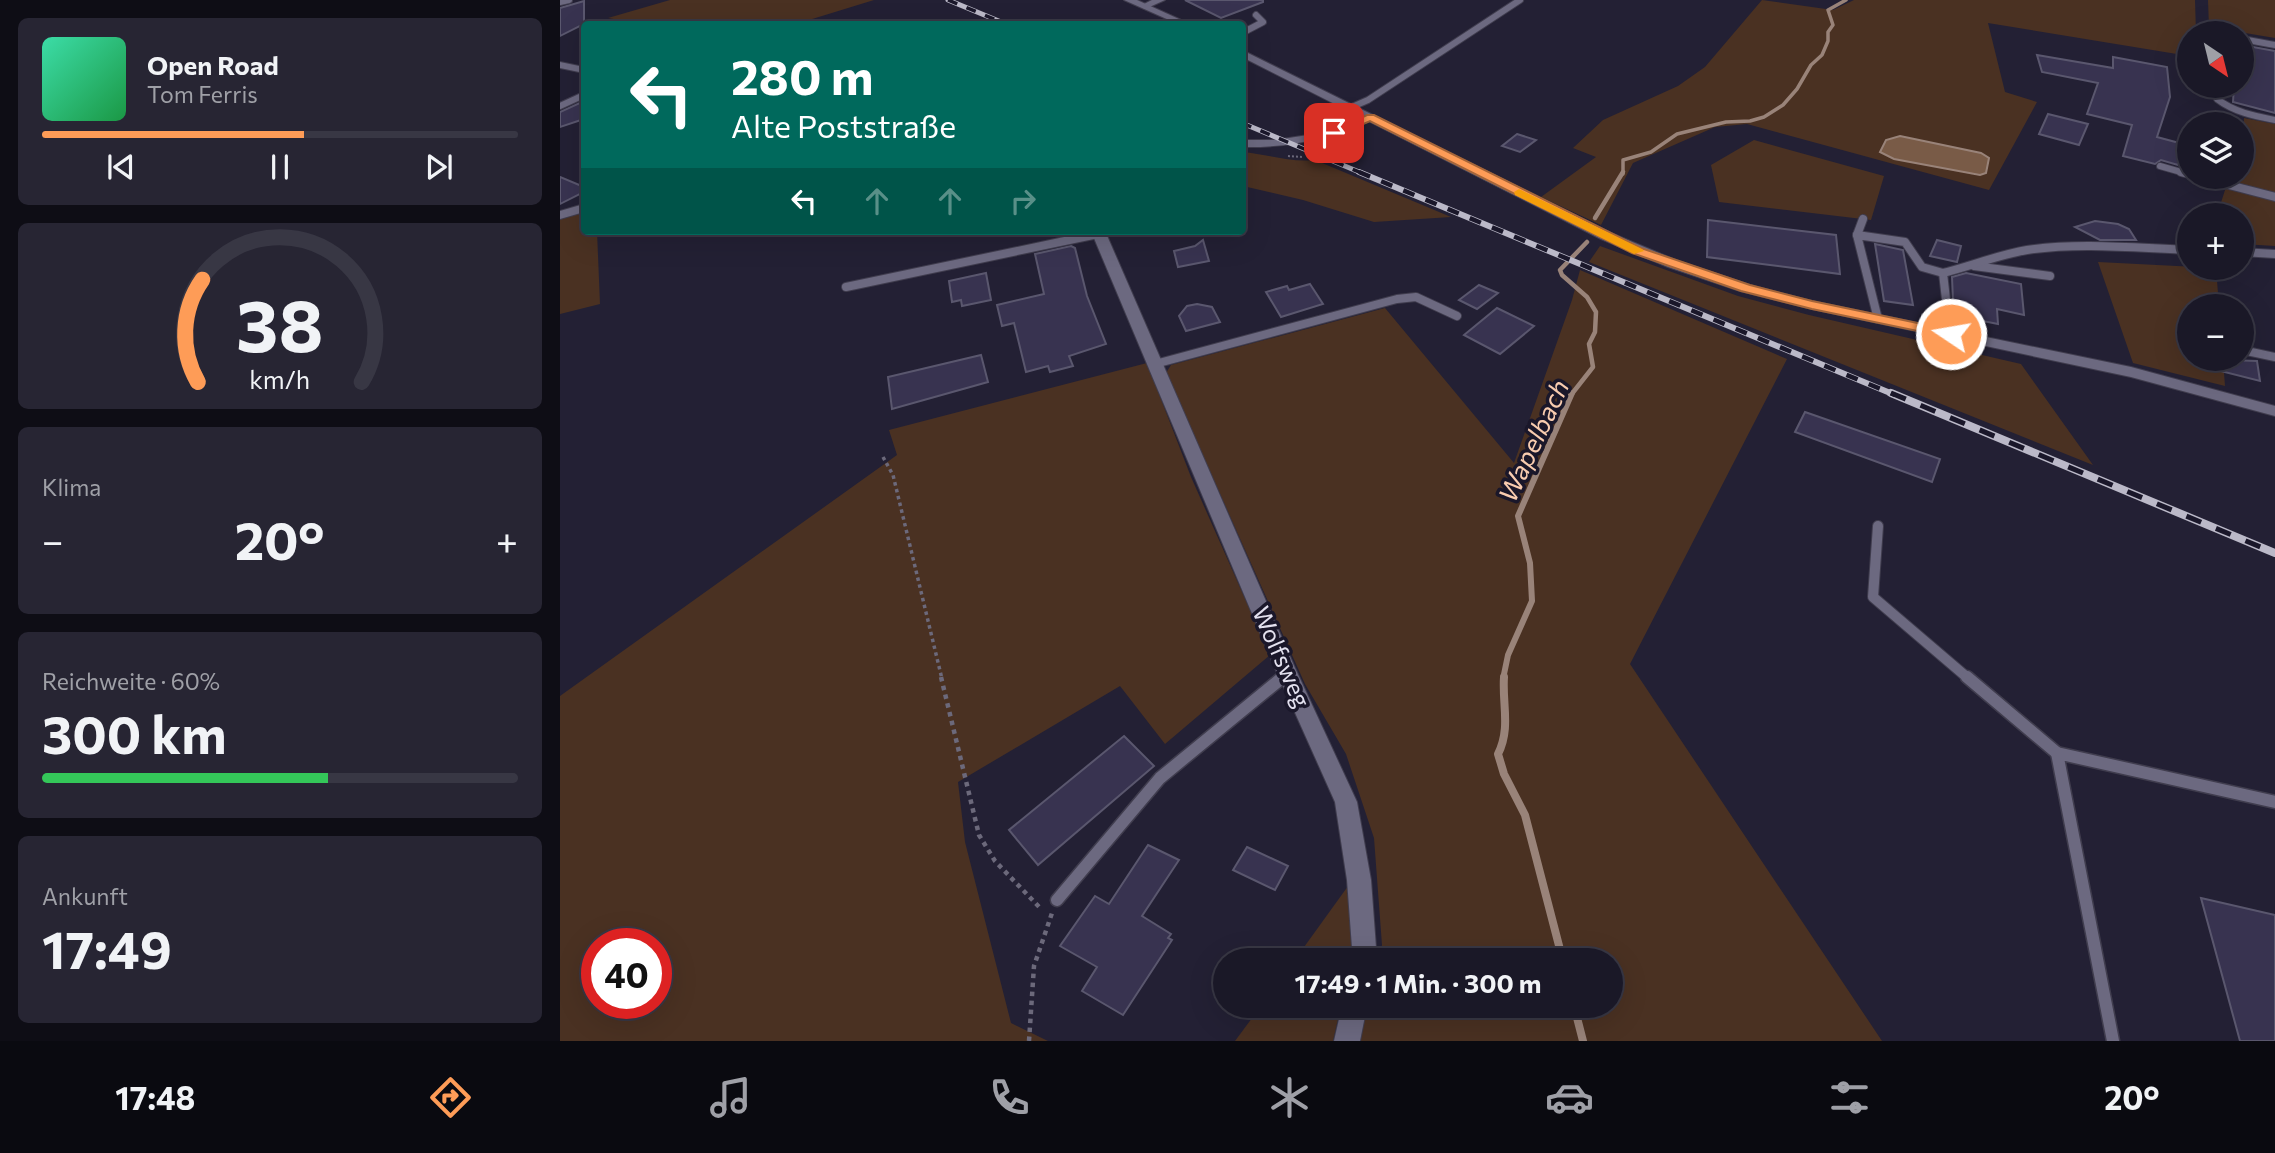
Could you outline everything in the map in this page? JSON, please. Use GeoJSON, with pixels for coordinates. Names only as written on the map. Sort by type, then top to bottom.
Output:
{"type":"FeatureCollection","features":[{"type":"Feature","properties":{"kind":"street"},"geometry":{"type":"LineString","coordinates":[[1129,0],[1178,21]]}},
{"type":"Feature","properties":{"kind":"street"},"geometry":{"type":"LineString","coordinates":[[1145,6],[1160,0]]}},
{"type":"Feature","properties":{"kind":"street"},"geometry":{"type":"LineString","coordinates":[[1246,55],[1637,251],[1745,288],[2131,372],[2275,411]]}},
{"type":"Feature","properties":{"kind":"street"},"geometry":{"type":"LineString","coordinates":[[560,65],[581,69]]}},
{"type":"Feature","properties":{"kind":"street"},"geometry":{"type":"LineString","coordinates":[[1246,143],[1303,142],[1334,133],[1370,117]]}},
{"type":"Feature","properties":{"kind":"street"},"geometry":{"type":"LineString","coordinates":[[560,215],[581,209]]}},
{"type":"Feature","properties":{"kind":"street","name":"Wolfsweg"},"geometry":{"type":"LineString","coordinates":[[1099,235],[1346,802],[1359,880],[1364,948]]}},
{"type":"Feature","properties":{"kind":"street"},"geometry":{"type":"LineString","coordinates":[[1347,1041],[1352,1018]]}},
{"type":"Feature","properties":{"kind":"lane"},"geometry":{"type":"LineString","coordinates":[[560,2],[569,0]]}},
{"type":"Feature","properties":{"kind":"lane"},"geometry":{"type":"LineString","coordinates":[[1352,107],[1368,100],[1520,0]]}},
{"type":"Feature","properties":{"kind":"lane"},"geometry":{"type":"LineString","coordinates":[[1246,31],[1264,22],[1256,15]]}},
{"type":"Feature","properties":{"kind":"lane"},"geometry":{"type":"LineString","coordinates":[[2254,41],[2275,45]]}},
{"type":"Feature","properties":{"kind":"lane"},"geometry":{"type":"LineString","coordinates":[[560,106],[581,96]]}},
{"type":"Feature","properties":{"kind":"lane"},"geometry":{"type":"LineString","coordinates":[[2217,98],[2221,103],[2249,114],[2275,120]]}},
{"type":"Feature","properties":{"kind":"lane"},"geometry":{"type":"LineString","coordinates":[[2160,166],[2177,171]]}},
{"type":"Feature","properties":{"kind":"lane"},"geometry":{"type":"LineString","coordinates":[[2244,189],[2275,197]]}},
{"type":"Feature","properties":{"kind":"lane"},"geometry":{"type":"LineString","coordinates":[[1863,219],[1857,235],[1878,319]]}},
{"type":"Feature","properties":{"kind":"lane","name":"Wolfsweg"},"geometry":{"type":"LineString","coordinates":[[846,287],[1084,235]]}},
{"type":"Feature","properties":{"kind":"lane"},"geometry":{"type":"LineString","coordinates":[[1857,235],[1905,242],[1922,267],[1943,273],[1973,266],[1998,256],[2036,249],[2177,250]]}},
{"type":"Feature","properties":{"kind":"lane"},"geometry":{"type":"LineString","coordinates":[[2254,253],[2275,254]]}},
{"type":"Feature","properties":{"kind":"lane"},"geometry":{"type":"LineString","coordinates":[[1973,266],[2050,276]]}},
{"type":"Feature","properties":{"kind":"lane"},"geometry":{"type":"LineString","coordinates":[[1943,273],[1948,317]]}},
{"type":"Feature","properties":{"kind":"lane"},"geometry":{"type":"LineString","coordinates":[[1155,364],[1397,299],[1416,297],[1457,316]]}},
{"type":"Feature","properties":{"kind":"lane"},"geometry":{"type":"LineString","coordinates":[[2254,353],[2275,357]]}},
{"type":"Feature","properties":{"kind":"lane"},"geometry":{"type":"LineString","coordinates":[[1878,526],[1873,597],[2057,753],[2275,802]]}},
{"type":"Feature","properties":{"kind":"lane"},"geometry":{"type":"LineString","coordinates":[[1057,900],[1160,778],[1288,673]]}},
{"type":"Feature","properties":{"kind":"lane"},"geometry":{"type":"LineString","coordinates":[[2057,753],[2113,1041]]}},
{"type":"Feature","properties":{"kind":"path"},"geometry":{"type":"LineString","coordinates":[[883,457],[893,474],[979,835],[995,861],[1050,919]]}},
{"type":"Feature","properties":{"kind":"path"},"geometry":{"type":"LineString","coordinates":[[1029,1041],[1034,966],[1057,900]]}},
{"type":"Feature","properties":{"kind":"shaded area"},"geometry":{"type":"Polygon","coordinates":[[[670,0],[874,0],[806,21],[625,21],[608,18],[670,0]]]}},
{"type":"Feature","properties":{"kind":"shaded area"},"geometry":{"type":"Polygon","coordinates":[[[1762,0],[1833,10],[1854,0],[2195,0],[2196,21],[2177,21],[2177,54],[1988,23],[2005,92],[2037,102],[1989,190],[1747,124],[1715,127],[1633,163],[1601,225],[1541,197],[1596,157],[1573,148],[1603,120],[1678,86],[1705,67],[1762,0]]]}},
{"type":"Feature","properties":{"kind":"shaded area"},"geometry":{"type":"Polygon","coordinates":[[[2208,0],[2275,0],[2275,38],[2254,34],[2254,21],[2209,21],[2208,0]]]}},
{"type":"Feature","properties":{"kind":"shaded area"},"geometry":{"type":"Polygon","coordinates":[[[2254,120],[2275,124],[2275,194],[2254,189],[2254,120]]]}},
{"type":"Feature","properties":{"kind":"shaded area"},"geometry":{"type":"Polygon","coordinates":[[[1900,136],[1981,153],[1989,158],[1986,173],[1980,175],[1894,159],[1880,152],[1886,140],[1900,136]]]}},
{"type":"Feature","properties":{"kind":"shaded area"},"geometry":{"type":"Polygon","coordinates":[[[1754,140],[1884,176],[1871,220],[1719,202],[1711,165],[1754,140]]]}},
{"type":"Feature","properties":{"kind":"shaded area"},"geometry":{"type":"Polygon","coordinates":[[[1246,153],[1315,160],[1451,217],[1374,222],[1303,200],[1246,187],[1246,153]]]}},
{"type":"Feature","properties":{"kind":"shaded area"},"geometry":{"type":"Polygon","coordinates":[[[2225,189],[2275,200],[2275,246],[2254,245],[2254,203],[2221,203],[2225,189]]]}},
{"type":"Feature","properties":{"kind":"shaded area"},"geometry":{"type":"Polygon","coordinates":[[[581,212],[581,235],[597,235],[600,304],[560,314],[560,218],[581,212]]]}},
{"type":"Feature","properties":{"kind":"shaded area"},"geometry":{"type":"Polygon","coordinates":[[[1600,246],[1738,296],[2021,364],[2093,465],[1589,262],[1600,246]]]}},
{"type":"Feature","properties":{"kind":"shaded area"},"geometry":{"type":"Polygon","coordinates":[[[2098,262],[2177,266],[2177,280],[2217,280],[2218,294],[2177,294],[2177,371],[2224,371],[2225,386],[2133,363],[2098,262]]]}},
{"type":"Feature","properties":{"kind":"shaded area"},"geometry":{"type":"Polygon","coordinates":[[[1580,270],[1787,359],[1630,664],[1882,1041],[1358,1041],[1364,1018],[1623,1018],[1623,948],[1381,948],[1374,838],[1346,754],[1305,684],[1166,373],[1171,365],[1385,308],[1514,463],[1572,300],[1580,270]]]}},
{"type":"Feature","properties":{"kind":"shaded area"},"geometry":{"type":"Polygon","coordinates":[[[1147,363],[1191,477],[1270,655],[1165,744],[1120,686],[958,782],[965,842],[1011,1023],[1048,1041],[560,1041],[560,696],[897,455],[889,430],[1147,363]]]}},
{"type":"Feature","properties":{"kind":"shaded area"},"geometry":{"type":"Polygon","coordinates":[[[1351,882],[1351,948],[1303,948],[1351,882]]]}},
{"type":"Feature","properties":{"kind":"shaded area"},"geometry":{"type":"Polygon","coordinates":[[[1252,1018],[1338,1018],[1333,1041],[1235,1041],[1252,1018]]]}},
{"type":"Feature","properties":{"kind":"building"},"geometry":{"type":"Polygon","coordinates":[[[1185,0],[1263,0],[1263,2],[1221,18],[1185,0]]]}},
{"type":"Feature","properties":{"kind":"building"},"geometry":{"type":"Polygon","coordinates":[[[584,1],[584,21],[581,21],[581,26],[560,36],[560,8],[584,1]]]}},
{"type":"Feature","properties":{"kind":"building"},"geometry":{"type":"Polygon","coordinates":[[[2254,47],[2275,51],[2275,113],[2233,102],[2233,98],[2254,98],[2254,47]]]}},
{"type":"Feature","properties":{"kind":"building"},"geometry":{"type":"Polygon","coordinates":[[[2037,55],[2113,68],[2113,57],[2167,67],[2170,97],[2157,137],[2177,142],[2177,165],[2161,160],[2155,164],[2123,156],[2132,125],[2087,114],[2098,83],[2042,72],[2037,55]]]}},
{"type":"Feature","properties":{"kind":"building"},"geometry":{"type":"Polygon","coordinates":[[[581,102],[581,120],[560,127],[560,112],[581,102]]]}},
{"type":"Feature","properties":{"kind":"building"},"geometry":{"type":"Polygon","coordinates":[[[2048,114],[2088,124],[2079,145],[2039,134],[2048,114]]]}},
{"type":"Feature","properties":{"kind":"building"},"geometry":{"type":"Polygon","coordinates":[[[1517,134],[1536,140],[1520,152],[1502,146],[1517,134]]]}},
{"type":"Feature","properties":{"kind":"building"},"geometry":{"type":"Polygon","coordinates":[[[560,177],[581,186],[581,194],[560,204],[560,177]]]}},
{"type":"Feature","properties":{"kind":"building"},"geometry":{"type":"Polygon","coordinates":[[[1708,220],[1836,235],[1840,274],[1707,257],[1708,220]]]}},
{"type":"Feature","properties":{"kind":"building"},"geometry":{"type":"Polygon","coordinates":[[[2095,221],[2118,224],[2129,229],[2136,240],[2100,240],[2075,227],[2095,221]]]}},
{"type":"Feature","properties":{"kind":"building"},"geometry":{"type":"Polygon","coordinates":[[[1203,240],[1209,261],[1178,267],[1174,251],[1195,246],[1203,240]]]}},
{"type":"Feature","properties":{"kind":"building"},"geometry":{"type":"Polygon","coordinates":[[[1937,240],[1961,246],[1957,262],[1930,256],[1937,240]]]}},
{"type":"Feature","properties":{"kind":"building"},"geometry":{"type":"Polygon","coordinates":[[[1875,244],[1903,250],[1913,305],[1884,301],[1875,244]]]}},
{"type":"Feature","properties":{"kind":"building"},"geometry":{"type":"Polygon","coordinates":[[[1071,246],[1075,248],[1087,296],[1106,344],[1069,356],[1073,366],[1050,372],[1048,366],[1026,372],[1014,323],[1002,326],[997,305],[1044,294],[1035,254],[1071,246]]]}},
{"type":"Feature","properties":{"kind":"building"},"geometry":{"type":"Polygon","coordinates":[[[986,273],[991,300],[962,306],[961,300],[952,302],[949,281],[986,273]]]}},
{"type":"Feature","properties":{"kind":"building"},"geometry":{"type":"Polygon","coordinates":[[[1966,273],[2021,284],[2024,315],[1997,309],[1998,324],[1957,316],[1952,277],[1966,273]]]}},
{"type":"Feature","properties":{"kind":"building"},"geometry":{"type":"Polygon","coordinates":[[[1310,284],[1323,304],[1281,317],[1266,292],[1287,286],[1289,290],[1310,284]]]}},
{"type":"Feature","properties":{"kind":"building"},"geometry":{"type":"Polygon","coordinates":[[[1479,285],[1498,293],[1477,309],[1459,300],[1479,285]]]}},
{"type":"Feature","properties":{"kind":"building"},"geometry":{"type":"Polygon","coordinates":[[[1197,304],[1212,307],[1220,322],[1186,331],[1179,316],[1187,306],[1197,304]]]}},
{"type":"Feature","properties":{"kind":"building"},"geometry":{"type":"Polygon","coordinates":[[[1497,308],[1534,326],[1500,354],[1464,335],[1497,308]]]}},
{"type":"Feature","properties":{"kind":"building"},"geometry":{"type":"Polygon","coordinates":[[[981,355],[988,382],[892,409],[888,377],[981,355]]]}},
{"type":"Feature","properties":{"kind":"building"},"geometry":{"type":"Polygon","coordinates":[[[2254,361],[2257,361],[2260,381],[2221,371],[2254,371],[2254,361]]]}},
{"type":"Feature","properties":{"kind":"building"},"geometry":{"type":"Polygon","coordinates":[[[1805,412],[1940,459],[1932,482],[1795,432],[1805,412]]]}},
{"type":"Feature","properties":{"kind":"building"},"geometry":{"type":"Polygon","coordinates":[[[1124,736],[1154,766],[1038,865],[1009,830],[1124,736]]]}},
{"type":"Feature","properties":{"kind":"building"},"geometry":{"type":"Polygon","coordinates":[[[1148,845],[1179,860],[1142,916],[1171,934],[1168,938],[1172,940],[1123,1015],[1082,991],[1097,967],[1060,946],[1095,896],[1109,904],[1148,845]]]}},
{"type":"Feature","properties":{"kind":"building"},"geometry":{"type":"Polygon","coordinates":[[[1247,847],[1288,866],[1275,890],[1233,870],[1247,847]]]}},
{"type":"Feature","properties":{"kind":"building"},"geometry":{"type":"Polygon","coordinates":[[[2201,898],[2275,915],[2275,1041],[2240,1041],[2201,898]]]}},
{"type":"Feature","properties":{"kind":"waterway","name":"Wapelbach"},"geometry":{"type":"LineString","coordinates":[[1623,172],[1623,160],[1651,152],[1677,134],[1726,122],[1750,121],[1764,117],[1783,105],[1797,89],[1811,65],[1822,55],[1828,41],[1828,32],[1833,25],[1828,10],[1846,0]]}},
{"type":"Feature","properties":{"kind":"waterway","name":"Wapelbach"},"geometry":{"type":"LineString","coordinates":[[1595,218],[1623,172]]}},
{"type":"Feature","properties":{"kind":"waterway","name":"Wapelbach"},"geometry":{"type":"LineString","coordinates":[[1571,395],[1593,367],[1589,344],[1595,332],[1596,312],[1587,297],[1562,275],[1560,270],[1587,242]]}},
{"type":"Feature","properties":{"kind":"waterway","name":"Wapelbach"},"geometry":{"type":"LineString","coordinates":[[1503,679],[1508,655],[1532,601],[1530,563],[1518,516],[1571,395]]}},
{"type":"Feature","properties":{"kind":"waterway","name":"Wapelbach"},"geometry":{"type":"LineString","coordinates":[[1504,677],[1505,725],[1498,754],[1504,774],[1525,815],[1560,948]]}},
{"type":"Feature","properties":{"kind":"waterway","name":"Wapelbach"},"geometry":{"type":"LineString","coordinates":[[1577,1018],[1583,1041]]}},
{"type":"Feature","properties":{"kind":"railway"},"geometry":{"type":"LineString","coordinates":[[948,0],[999,21]]}},
{"type":"Feature","properties":{"kind":"railway"},"geometry":{"type":"LineString","coordinates":[[1246,125],[1364,174]]}},
{"type":"Feature","properties":{"kind":"railway"},"geometry":{"type":"LineString","coordinates":[[1359,172],[1895,395]]}},
{"type":"Feature","properties":{"kind":"railway"},"geometry":{"type":"LineString","coordinates":[[1891,393],[2275,553]]}},
{"type":"Feature","properties":{"kind":"slow traffic"},"geometry":{"type":"LineString","coordinates":[[1519,192],[1638,251]]}},
{"type":"Feature","properties":{"kind":"route"},"geometry":{"type":"LineString","coordinates":[[1334,133],[1370,117],[1637,251],[1745,288],[1951,334]]}}]}
